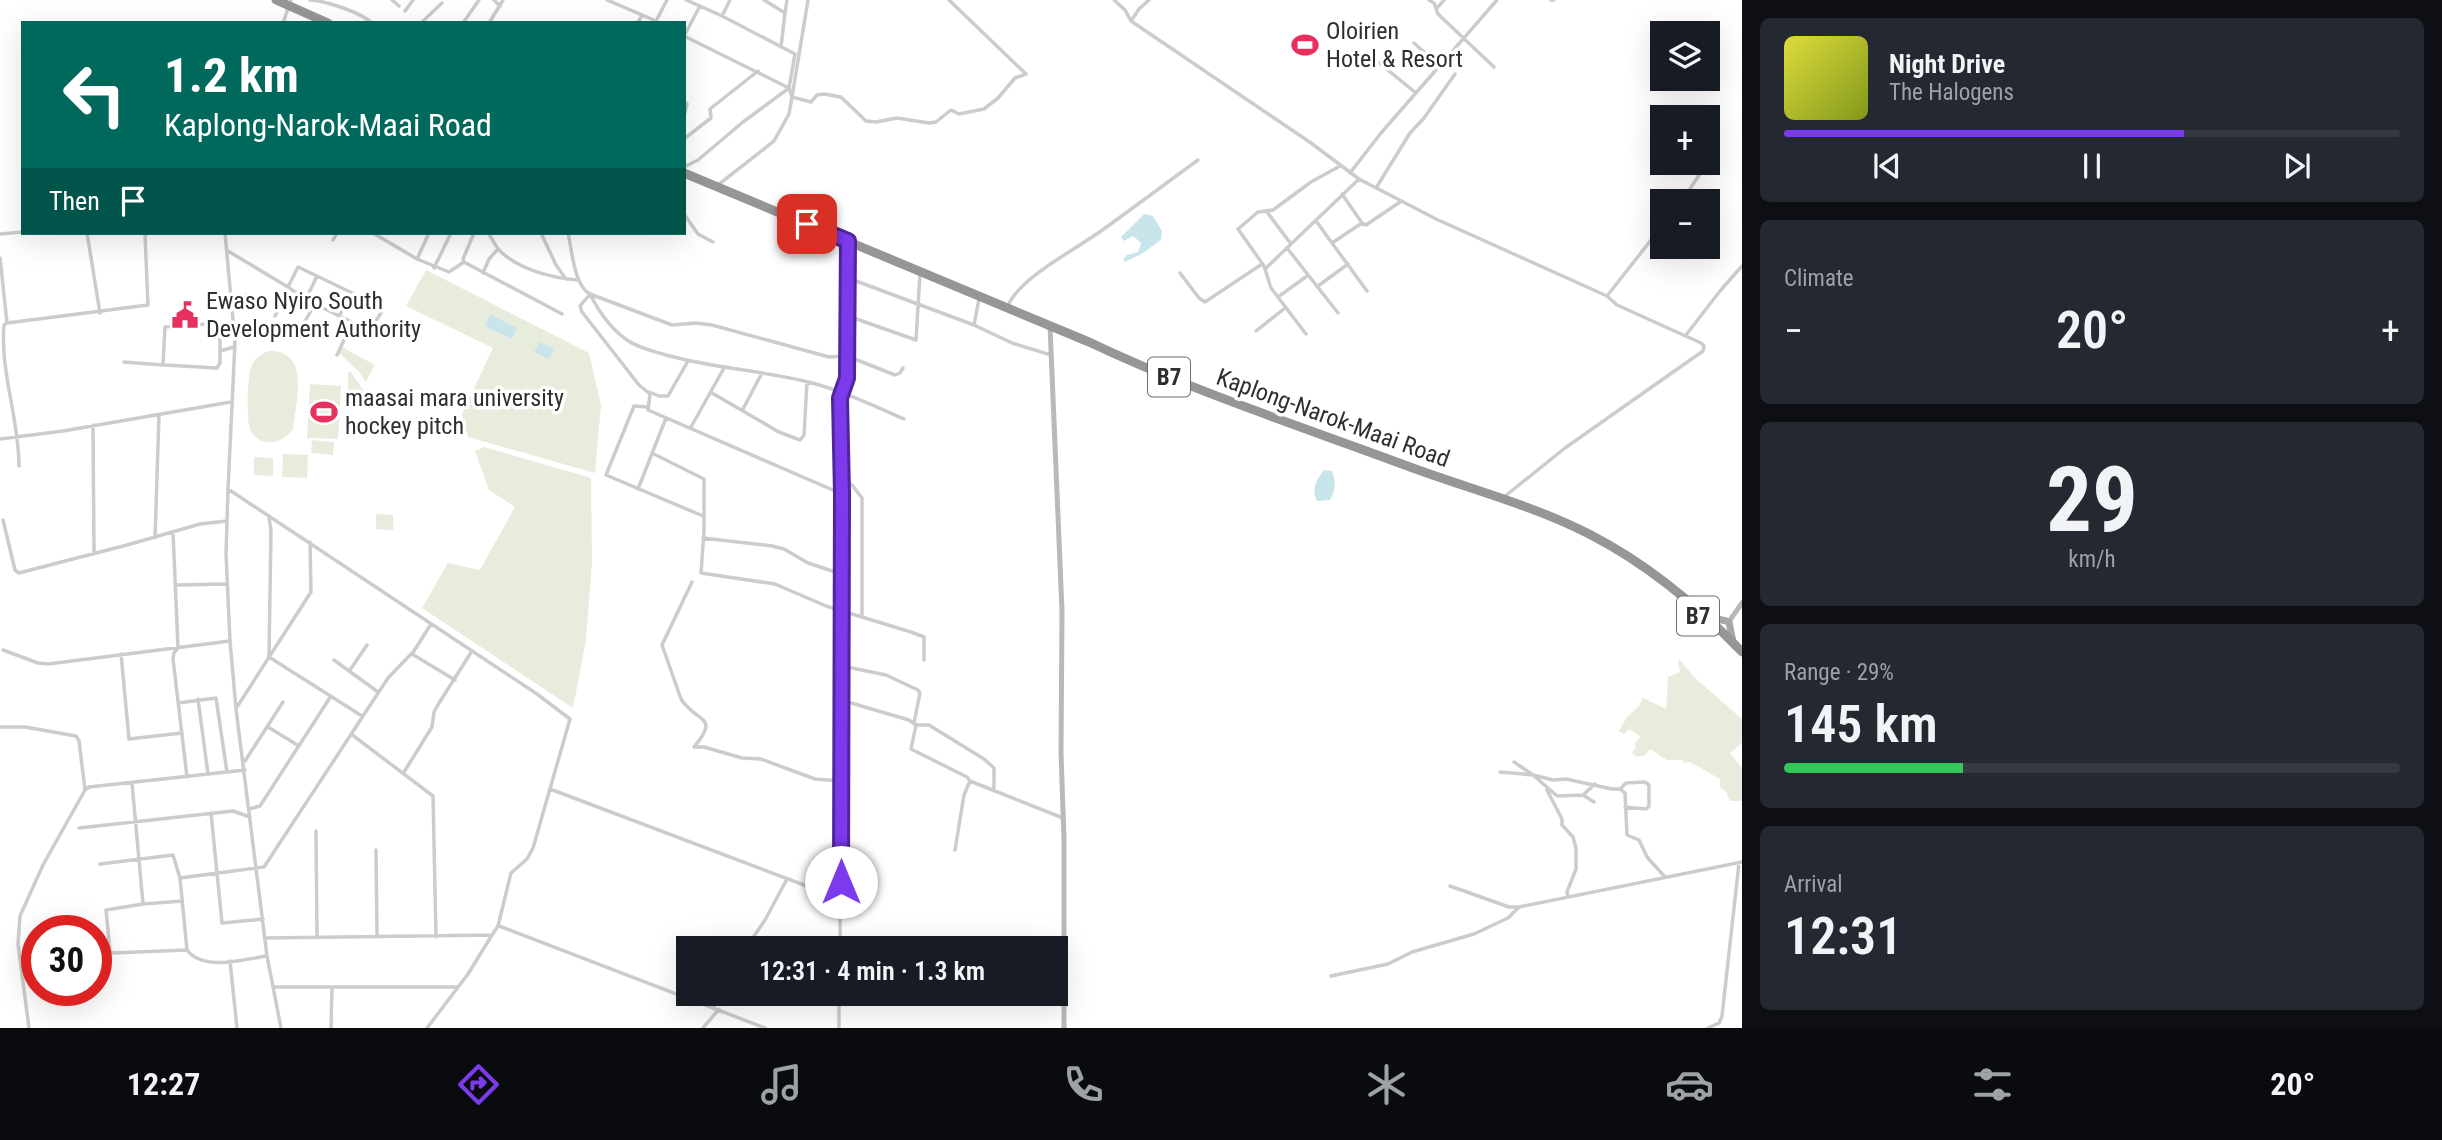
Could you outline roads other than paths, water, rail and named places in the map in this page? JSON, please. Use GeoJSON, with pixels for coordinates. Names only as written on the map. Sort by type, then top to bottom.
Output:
{"type":"FeatureCollection","features":[{"type":"Feature","properties":{"kind":"highway"},"geometry":{"type":"LineString","coordinates":[[276,0],[290,3],[324,21]]}},
{"type":"Feature","properties":{"kind":"highway","name":"Kaplong-Narok-Maai Road"},"geometry":{"type":"LineString","coordinates":[[686,174],[1008,308],[1137,365],[1267,415],[1503,499],[1589,534],[1656,575],[1702,614],[1742,654]]}},
{"type":"Feature","properties":{"kind":"highway","name":"Kaplong-Narok-Maai Road"},"geometry":{"type":"LineString","coordinates":[[1656,575],[1661,584],[1733,642],[1742,654]]}},
{"type":"Feature","properties":{"kind":"main road"},"geometry":{"type":"LineString","coordinates":[[1702,614],[1715,620],[1729,620],[1733,642]]}},
{"type":"Feature","properties":{"kind":"street"},"geometry":{"type":"LineString","coordinates":[[310,0],[366,17],[370,21]]}},
{"type":"Feature","properties":{"kind":"street"},"geometry":{"type":"LineString","coordinates":[[392,0],[399,6]]}},
{"type":"Feature","properties":{"kind":"street"},"geometry":{"type":"LineString","coordinates":[[405,11],[413,0]]}},
{"type":"Feature","properties":{"kind":"street"},"geometry":{"type":"LineString","coordinates":[[464,21],[479,0]]}},
{"type":"Feature","properties":{"kind":"street"},"geometry":{"type":"LineString","coordinates":[[494,0],[500,6]]}},
{"type":"Feature","properties":{"kind":"street"},"geometry":{"type":"LineString","coordinates":[[490,21],[503,0]]}},
{"type":"Feature","properties":{"kind":"street"},"geometry":{"type":"LineString","coordinates":[[607,0],[654,21]]}},
{"type":"Feature","properties":{"kind":"street"},"geometry":{"type":"LineString","coordinates":[[656,21],[667,0]]}},
{"type":"Feature","properties":{"kind":"street"},"geometry":{"type":"LineString","coordinates":[[687,0],[794,54],[789,88],[792,97]]}},
{"type":"Feature","properties":{"kind":"street"},"geometry":{"type":"LineString","coordinates":[[722,16],[730,0]]}},
{"type":"Feature","properties":{"kind":"street"},"geometry":{"type":"LineString","coordinates":[[764,0],[785,13]]}},
{"type":"Feature","properties":{"kind":"street"},"geometry":{"type":"LineString","coordinates":[[780,47],[786,0]]}},
{"type":"Feature","properties":{"kind":"street"},"geometry":{"type":"LineString","coordinates":[[716,186],[774,141],[789,114],[808,0]]}},
{"type":"Feature","properties":{"kind":"street"},"geometry":{"type":"LineString","coordinates":[[792,97],[807,102],[811,102],[817,95],[841,97],[866,121],[876,122],[897,118],[929,123],[936,122],[951,110],[959,114],[989,106],[1015,78],[1026,74],[949,0]]}},
{"type":"Feature","properties":{"kind":"street"},"geometry":{"type":"LineString","coordinates":[[1114,0],[1125,9],[1131,21],[1359,179],[1400,202],[1606,296],[1617,305],[1703,344],[1701,355],[1565,448],[1503,499]]}},
{"type":"Feature","properties":{"kind":"street"},"geometry":{"type":"LineString","coordinates":[[1131,21],[1149,0]]}},
{"type":"Feature","properties":{"kind":"street"},"geometry":{"type":"LineString","coordinates":[[1429,0],[1437,8],[1438,14],[1494,67]]}},
{"type":"Feature","properties":{"kind":"street"},"geometry":{"type":"LineString","coordinates":[[1437,8],[1444,0]]}},
{"type":"Feature","properties":{"kind":"street"},"geometry":{"type":"LineString","coordinates":[[1350,173],[1497,0]]}},
{"type":"Feature","properties":{"kind":"street"},"geometry":{"type":"LineString","coordinates":[[284,21],[290,3]]}},
{"type":"Feature","properties":{"kind":"street"},"geometry":{"type":"LineString","coordinates":[[423,21],[425,16],[442,3]]}},
{"type":"Feature","properties":{"kind":"street"},"geometry":{"type":"LineString","coordinates":[[686,32],[700,6]]}},
{"type":"Feature","properties":{"kind":"street"},"geometry":{"type":"LineString","coordinates":[[639,21],[642,16]]}},
{"type":"Feature","properties":{"kind":"street"},"geometry":{"type":"LineString","coordinates":[[686,37],[789,88]]}},
{"type":"Feature","properties":{"kind":"street"},"geometry":{"type":"LineString","coordinates":[[1414,43],[1441,67]]}},
{"type":"Feature","properties":{"kind":"street"},"geometry":{"type":"LineString","coordinates":[[1378,62],[1416,93]]}},
{"type":"Feature","properties":{"kind":"street"},"geometry":{"type":"LineString","coordinates":[[686,138],[710,120],[710,109],[716,103],[758,71]]}},
{"type":"Feature","properties":{"kind":"street"},"geometry":{"type":"LineString","coordinates":[[1376,188],[1410,134],[1455,74]]}},
{"type":"Feature","properties":{"kind":"street"},"geometry":{"type":"LineString","coordinates":[[686,166],[698,160],[789,88]]}},
{"type":"Feature","properties":{"kind":"street"},"geometry":{"type":"LineString","coordinates":[[1008,308],[1012,297],[1046,268],[1198,160]]}},
{"type":"Feature","properties":{"kind":"street"},"geometry":{"type":"LineString","coordinates":[[1306,334],[1268,282],[1264,266],[1238,230],[1258,212],[1273,210],[1311,182],[1340,166]]}},
{"type":"Feature","properties":{"kind":"street"},"geometry":{"type":"LineString","coordinates":[[1180,273],[1205,302],[1264,266],[1289,246],[1359,179]]}},
{"type":"Feature","properties":{"kind":"street"},"geometry":{"type":"LineString","coordinates":[[1342,194],[1362,223]]}},
{"type":"Feature","properties":{"kind":"street"},"geometry":{"type":"LineString","coordinates":[[1332,243],[1362,223],[1369,224],[1400,202]]}},
{"type":"Feature","properties":{"kind":"street"},"geometry":{"type":"LineString","coordinates":[[1266,211],[1308,275],[1338,313]]}},
{"type":"Feature","properties":{"kind":"street"},"geometry":{"type":"LineString","coordinates":[[686,217],[698,234],[713,242]]}},
{"type":"Feature","properties":{"kind":"street"},"geometry":{"type":"LineString","coordinates":[[1316,221],[1367,291]]}},
{"type":"Feature","properties":{"kind":"street"},"geometry":{"type":"LineString","coordinates":[[0,234],[21,232]]}},
{"type":"Feature","properties":{"kind":"street"},"geometry":{"type":"LineString","coordinates":[[87,235],[100,313]]}},
{"type":"Feature","properties":{"kind":"street"},"geometry":{"type":"LineString","coordinates":[[7,323],[148,305],[145,235]]}},
{"type":"Feature","properties":{"kind":"street"},"geometry":{"type":"LineString","coordinates":[[225,235],[234,347],[227,521],[230,641],[262,919],[281,1028]]}},
{"type":"Feature","properties":{"kind":"street"},"geometry":{"type":"LineString","coordinates":[[333,240],[336,235]]}},
{"type":"Feature","properties":{"kind":"street"},"geometry":{"type":"LineString","coordinates":[[382,235],[434,268],[449,272],[464,262]]}},
{"type":"Feature","properties":{"kind":"street"},"geometry":{"type":"LineString","coordinates":[[417,259],[428,235]]}},
{"type":"Feature","properties":{"kind":"street"},"geometry":{"type":"LineString","coordinates":[[434,268],[450,235]]}},
{"type":"Feature","properties":{"kind":"street"},"geometry":{"type":"LineString","coordinates":[[464,262],[473,235]]}},
{"type":"Feature","properties":{"kind":"street"},"geometry":{"type":"LineString","coordinates":[[489,235],[498,249],[530,269],[550,277],[578,281]]}},
{"type":"Feature","properties":{"kind":"street"},"geometry":{"type":"LineString","coordinates":[[542,235],[566,279]]}},
{"type":"Feature","properties":{"kind":"street"},"geometry":{"type":"LineString","coordinates":[[568,235],[578,281],[590,294],[672,324],[696,323],[829,357],[847,356],[895,375],[900,373],[902,368]]}},
{"type":"Feature","properties":{"kind":"street"},"geometry":{"type":"LineString","coordinates":[[840,936],[840,398],[847,378],[848,241]]}},
{"type":"Feature","properties":{"kind":"street"},"geometry":{"type":"LineString","coordinates":[[1606,296],[1650,241]]}},
{"type":"Feature","properties":{"kind":"street"},"geometry":{"type":"LineString","coordinates":[[483,273],[489,259],[498,249]]}},
{"type":"Feature","properties":{"kind":"street"},"geometry":{"type":"LineString","coordinates":[[228,251],[315,306],[372,331],[383,309],[298,267],[288,287]]}},
{"type":"Feature","properties":{"kind":"street"},"geometry":{"type":"LineString","coordinates":[[0,258],[7,323],[4,325],[3,356],[18,436],[19,466]]}},
{"type":"Feature","properties":{"kind":"street"},"geometry":{"type":"LineString","coordinates":[[464,262],[562,314]]}},
{"type":"Feature","properties":{"kind":"street"},"geometry":{"type":"LineString","coordinates":[[1318,286],[1348,264]]}},
{"type":"Feature","properties":{"kind":"street"},"geometry":{"type":"LineString","coordinates":[[1686,335],[1742,266]]}},
{"type":"Feature","properties":{"kind":"street"},"geometry":{"type":"LineString","coordinates":[[848,316],[916,340],[920,272]]}},
{"type":"Feature","properties":{"kind":"street"},"geometry":{"type":"LineString","coordinates":[[1278,297],[1308,275]]}},
{"type":"Feature","properties":{"kind":"street"},"geometry":{"type":"LineString","coordinates":[[306,299],[317,276]]}},
{"type":"Feature","properties":{"kind":"street"},"geometry":{"type":"LineString","coordinates":[[848,278],[974,325],[1012,343],[1051,355]]}},
{"type":"Feature","properties":{"kind":"street"},"geometry":{"type":"LineString","coordinates":[[339,317],[350,293]]}},
{"type":"Feature","properties":{"kind":"street"},"geometry":{"type":"LineString","coordinates":[[590,294],[597,308],[625,338],[652,351],[688,361],[762,373],[844,391],[904,419]]}},
{"type":"Feature","properties":{"kind":"street"},"geometry":{"type":"LineString","coordinates":[[590,294],[580,306],[582,312],[639,385],[649,392],[668,396],[688,361]]}},
{"type":"Feature","properties":{"kind":"street"},"geometry":{"type":"LineString","coordinates":[[974,325],[979,296]]}},
{"type":"Feature","properties":{"kind":"street"},"geometry":{"type":"LineString","coordinates":[[265,310],[268,304]]}},
{"type":"Feature","properties":{"kind":"street"},"geometry":{"type":"LineString","coordinates":[[304,323],[315,306]]}},
{"type":"Feature","properties":{"kind":"street"},"geometry":{"type":"LineString","coordinates":[[1256,331],[1285,308]]}},
{"type":"Feature","properties":{"kind":"street"},"geometry":{"type":"LineString","coordinates":[[275,316],[278,310]]}},
{"type":"Feature","properties":{"kind":"street"},"geometry":{"type":"LineString","coordinates":[[124,362],[163,365],[217,368],[220,363],[220,323],[165,327],[163,365]]}},
{"type":"Feature","properties":{"kind":"street"},"geometry":{"type":"LineString","coordinates":[[337,355],[352,323]]}},
{"type":"Feature","properties":{"kind":"street"},"geometry":{"type":"LineString","coordinates":[[1050,326],[1062,611],[1064,1028]]}},
{"type":"Feature","properties":{"kind":"street"},"geometry":{"type":"LineString","coordinates":[[220,351],[234,347]]}},
{"type":"Feature","properties":{"kind":"street"},"geometry":{"type":"LineString","coordinates":[[691,428],[724,368]]}},
{"type":"Feature","properties":{"kind":"street"},"geometry":{"type":"LineString","coordinates":[[743,409],[762,373]]}},
{"type":"Feature","properties":{"kind":"street"},"geometry":{"type":"LineString","coordinates":[[712,393],[779,432],[800,440],[804,435],[807,382]]}},
{"type":"Feature","properties":{"kind":"street"},"geometry":{"type":"LineString","coordinates":[[647,407],[649,392]]}},
{"type":"Feature","properties":{"kind":"street"},"geometry":{"type":"LineString","coordinates":[[0,439],[231,402]]}},
{"type":"Feature","properties":{"kind":"street"},"geometry":{"type":"LineString","coordinates":[[704,516],[606,475],[634,406],[647,407],[648,410],[842,494]]}},
{"type":"Feature","properties":{"kind":"street"},"geometry":{"type":"LineString","coordinates":[[155,538],[159,415]]}},
{"type":"Feature","properties":{"kind":"street"},"geometry":{"type":"LineString","coordinates":[[638,489],[666,418]]}},
{"type":"Feature","properties":{"kind":"street"},"geometry":{"type":"LineString","coordinates":[[93,425],[94,553]]}},
{"type":"Feature","properties":{"kind":"street"},"geometry":{"type":"LineString","coordinates":[[652,453],[704,479],[701,573],[775,584],[842,611],[924,637],[924,660]]}},
{"type":"Feature","properties":{"kind":"street"},"geometry":{"type":"LineString","coordinates":[[842,480],[852,485],[862,498],[862,617]]}},
{"type":"Feature","properties":{"kind":"street"},"geometry":{"type":"LineString","coordinates":[[228,489],[570,719],[533,848],[527,859],[510,873],[498,926],[427,1028]]}},
{"type":"Feature","properties":{"kind":"street"},"geometry":{"type":"LineString","coordinates":[[268,516],[271,530],[269,657]]}},
{"type":"Feature","properties":{"kind":"street"},"geometry":{"type":"LineString","coordinates":[[3,520],[18,573],[200,524],[227,521]]}},
{"type":"Feature","properties":{"kind":"street"},"geometry":{"type":"LineString","coordinates":[[173,532],[178,648],[173,655],[187,777]]}},
{"type":"Feature","properties":{"kind":"street"},"geometry":{"type":"LineString","coordinates":[[703,538],[784,549],[808,563],[841,574]]}},
{"type":"Feature","properties":{"kind":"street"},"geometry":{"type":"LineString","coordinates":[[236,709],[311,592],[310,542]]}},
{"type":"Feature","properties":{"kind":"street"},"geometry":{"type":"LineString","coordinates":[[692,582],[662,645],[681,699],[704,721],[706,727],[704,737],[694,747],[704,747],[743,758],[761,759],[815,779],[841,781]]}},
{"type":"Feature","properties":{"kind":"street"},"geometry":{"type":"LineString","coordinates":[[177,586],[228,584]]}},
{"type":"Feature","properties":{"kind":"street"},"geometry":{"type":"LineString","coordinates":[[1719,632],[1742,603]]}},
{"type":"Feature","properties":{"kind":"street"},"geometry":{"type":"LineString","coordinates":[[180,877],[265,866],[362,716],[431,624]]}},
{"type":"Feature","properties":{"kind":"street"},"geometry":{"type":"LineString","coordinates":[[3,650],[42,664],[230,641]]}},
{"type":"Feature","properties":{"kind":"street"},"geometry":{"type":"LineString","coordinates":[[350,670],[367,645]]}},
{"type":"Feature","properties":{"kind":"street"},"geometry":{"type":"LineString","coordinates":[[404,772],[432,727],[434,712],[472,651]]}},
{"type":"Feature","properties":{"kind":"street"},"geometry":{"type":"LineString","coordinates":[[121,654],[129,740],[182,733]]}},
{"type":"Feature","properties":{"kind":"street"},"geometry":{"type":"LineString","coordinates":[[411,654],[455,680]]}},
{"type":"Feature","properties":{"kind":"street"},"geometry":{"type":"LineString","coordinates":[[269,657],[362,716]]}},
{"type":"Feature","properties":{"kind":"street"},"geometry":{"type":"LineString","coordinates":[[334,660],[379,692]]}},
{"type":"Feature","properties":{"kind":"street"},"geometry":{"type":"LineString","coordinates":[[842,666],[886,675],[918,690],[920,693],[911,749],[970,781],[1063,818]]}},
{"type":"Feature","properties":{"kind":"street"},"geometry":{"type":"LineString","coordinates":[[249,809],[260,806],[331,696]]}},
{"type":"Feature","properties":{"kind":"street"},"geometry":{"type":"LineString","coordinates":[[178,703],[216,698],[228,772]]}},
{"type":"Feature","properties":{"kind":"street"},"geometry":{"type":"LineString","coordinates":[[198,699],[208,775]]}},
{"type":"Feature","properties":{"kind":"street"},"geometry":{"type":"LineString","coordinates":[[841,700],[893,714],[915,724],[929,725],[994,768],[994,791]]}},
{"type":"Feature","properties":{"kind":"street"},"geometry":{"type":"LineString","coordinates":[[244,762],[284,702]]}},
{"type":"Feature","properties":{"kind":"street"},"geometry":{"type":"LineString","coordinates":[[267,726],[299,746]]}},
{"type":"Feature","properties":{"kind":"street"},"geometry":{"type":"LineString","coordinates":[[0,727],[26,727],[76,736],[79,741],[85,790]]}},
{"type":"Feature","properties":{"kind":"street"},"geometry":{"type":"LineString","coordinates":[[351,734],[433,796],[436,937]]}},
{"type":"Feature","properties":{"kind":"street"},"geometry":{"type":"LineString","coordinates":[[1514,762],[1533,775],[1547,790],[1562,818],[1562,825],[1573,837],[1576,869],[1567,891],[1569,896]]}},
{"type":"Feature","properties":{"kind":"street"},"geometry":{"type":"LineString","coordinates":[[29,1028],[18,944],[20,916],[43,865],[85,790],[89,787],[245,770]]}},
{"type":"Feature","properties":{"kind":"street"},"geometry":{"type":"LineString","coordinates":[[1500,772],[1553,780],[1561,778],[1620,789],[1625,793],[1627,835],[1639,840],[1647,857],[1665,877]]}},
{"type":"Feature","properties":{"kind":"street"},"geometry":{"type":"LineString","coordinates":[[955,850],[964,795],[970,781]]}},
{"type":"Feature","properties":{"kind":"street"},"geometry":{"type":"LineString","coordinates":[[1620,789],[1626,783],[1645,782],[1649,785],[1649,806],[1625,807]]}},
{"type":"Feature","properties":{"kind":"street"},"geometry":{"type":"LineString","coordinates":[[132,783],[143,904]]}},
{"type":"Feature","properties":{"kind":"street"},"geometry":{"type":"LineString","coordinates":[[1583,795],[1595,784]]}},
{"type":"Feature","properties":{"kind":"street"},"geometry":{"type":"LineString","coordinates":[[550,789],[841,899]]}},
{"type":"Feature","properties":{"kind":"street"},"geometry":{"type":"LineString","coordinates":[[1547,790],[1557,796],[1583,795],[1594,802]]}},
{"type":"Feature","properties":{"kind":"street"},"geometry":{"type":"LineString","coordinates":[[79,828],[233,811],[250,817]]}},
{"type":"Feature","properties":{"kind":"street"},"geometry":{"type":"LineString","coordinates":[[211,813],[222,923],[262,919]]}},
{"type":"Feature","properties":{"kind":"street"},"geometry":{"type":"LineString","coordinates":[[316,831],[317,937]]}},
{"type":"Feature","properties":{"kind":"street"},"geometry":{"type":"LineString","coordinates":[[376,850],[377,936]]}},
{"type":"Feature","properties":{"kind":"street"},"geometry":{"type":"LineString","coordinates":[[100,864],[173,855],[180,877],[187,950],[192,957],[200,961],[230,961],[267,956]]}},
{"type":"Feature","properties":{"kind":"street"},"geometry":{"type":"LineString","coordinates":[[1450,886],[1509,907],[1519,907],[1740,863],[1721,1021],[1708,1028]]}},
{"type":"Feature","properties":{"kind":"street"},"geometry":{"type":"LineString","coordinates":[[754,936],[787,879]]}},
{"type":"Feature","properties":{"kind":"street"},"geometry":{"type":"LineString","coordinates":[[182,901],[106,910],[110,951],[187,950]]}},
{"type":"Feature","properties":{"kind":"street"},"geometry":{"type":"LineString","coordinates":[[1331,976],[1388,964],[1412,952],[1474,934],[1508,918],[1519,907]]}},
{"type":"Feature","properties":{"kind":"street"},"geometry":{"type":"LineString","coordinates":[[498,926],[765,1028]]}},
{"type":"Feature","properties":{"kind":"street"},"geometry":{"type":"LineString","coordinates":[[265,938],[492,935]]}},
{"type":"Feature","properties":{"kind":"street"},"geometry":{"type":"LineString","coordinates":[[230,961],[237,1028]]}},
{"type":"Feature","properties":{"kind":"street"},"geometry":{"type":"LineString","coordinates":[[273,987],[458,986]]}},
{"type":"Feature","properties":{"kind":"street"},"geometry":{"type":"LineString","coordinates":[[331,1028],[332,988]]}},
{"type":"Feature","properties":{"kind":"street"},"geometry":{"type":"LineString","coordinates":[[839,1006],[839,1028]]}},
{"type":"Feature","properties":{"kind":"street"},"geometry":{"type":"LineString","coordinates":[[703,1028],[716,1008]]}},
{"type":"Feature","properties":{"kind":"water"},"geometry":{"type":"Polygon","coordinates":[[[1144,214],[1153,216],[1162,231],[1161,240],[1125,262],[1123,259],[1127,255],[1138,252],[1141,243],[1133,236],[1124,241],[1121,237],[1144,214]]]}},
{"type":"Feature","properties":{"kind":"water"},"geometry":{"type":"Polygon","coordinates":[[[490,314],[517,328],[512,339],[485,326],[490,314]]]}},
{"type":"Feature","properties":{"kind":"water"},"geometry":{"type":"Polygon","coordinates":[[[540,342],[554,349],[549,359],[534,352],[540,342]]]}},
{"type":"Feature","properties":{"kind":"water"},"geometry":{"type":"Polygon","coordinates":[[[1324,470],[1332,471],[1334,489],[1330,500],[1317,501],[1315,485],[1324,470]]]}},
{"type":"Feature","properties":{"kind":"place","name":"Oloirien Hotel & Resort"},"geometry":{"type":"Point","coordinates":[1305,45]}},
{"type":"Feature","properties":{"kind":"place","name":"Ewaso Nyiro South Development Authority"},"geometry":{"type":"Point","coordinates":[185,315]}},
{"type":"Feature","properties":{"kind":"place","name":"maasai mara university hockey pitch"},"geometry":{"type":"Point","coordinates":[324,412]}}]}
